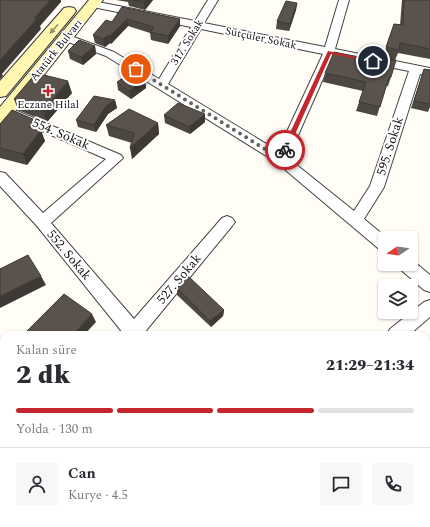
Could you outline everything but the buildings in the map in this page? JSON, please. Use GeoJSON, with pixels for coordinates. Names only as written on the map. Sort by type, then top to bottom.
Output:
{"type":"FeatureCollection","features":[{"type":"Feature","properties":{"kind":"main road","name":"Atatürk Bulvarı"},"geometry":{"type":"LineString","coordinates":[[3,115],[67,38],[90,1]]}},
{"type":"Feature","properties":{"kind":"main road","name":"Atatürk Bulvarı"},"geometry":{"type":"LineString","coordinates":[[0,92],[90,1]]}},
{"type":"Feature","properties":{"kind":"street","name":"317. Sokak"},"geometry":{"type":"LineString","coordinates":[[162,84],[213,0]]}},
{"type":"Feature","properties":{"kind":"street"},"geometry":{"type":"LineString","coordinates":[[281,159],[329,52],[344,0]]}},
{"type":"Feature","properties":{"kind":"street","name":"Sütçüler Sokak"},"geometry":{"type":"LineString","coordinates":[[90,1],[198,25],[430,72]]}},
{"type":"Feature","properties":{"kind":"street"},"geometry":{"type":"LineString","coordinates":[[67,38],[110,54],[162,84],[281,159],[378,239]]}},
{"type":"Feature","properties":{"kind":"street","name":"595. Sokak"},"geometry":{"type":"LineString","coordinates":[[356,220],[377,187],[416,69]]}},
{"type":"Feature","properties":{"kind":"street","name":"554. Sokak"},"geometry":{"type":"LineString","coordinates":[[3,115],[116,158],[42,222]]}},
{"type":"Feature","properties":{"kind":"street","name":"552. Sokak"},"geometry":{"type":"LineString","coordinates":[[0,177],[42,222],[131,331]]}},
{"type":"Feature","properties":{"kind":"street","name":"527. Sokak"},"geometry":{"type":"LineString","coordinates":[[136,331],[227,222]]}},
{"type":"Feature","properties":{"kind":"street"},"geometry":{"type":"LineString","coordinates":[[414,271],[430,285]]}},
{"type":"Feature","properties":{"kind":"street"},"geometry":{"type":"LineString","coordinates":[[401,331],[430,307]]}},
{"type":"Feature","properties":{"kind":"way so far"},"geometry":{"type":"LineString","coordinates":[[136,69],[281,159],[285,150]]}},
{"type":"Feature","properties":{"kind":"place","name":"Eczane Hilal"},"geometry":{"type":"Point","coordinates":[48,91]}},
{"type":"Feature","properties":{"kind":"route"},"geometry":{"type":"LineString","coordinates":[[285,150],[329,52],[373,61]]}}]}
